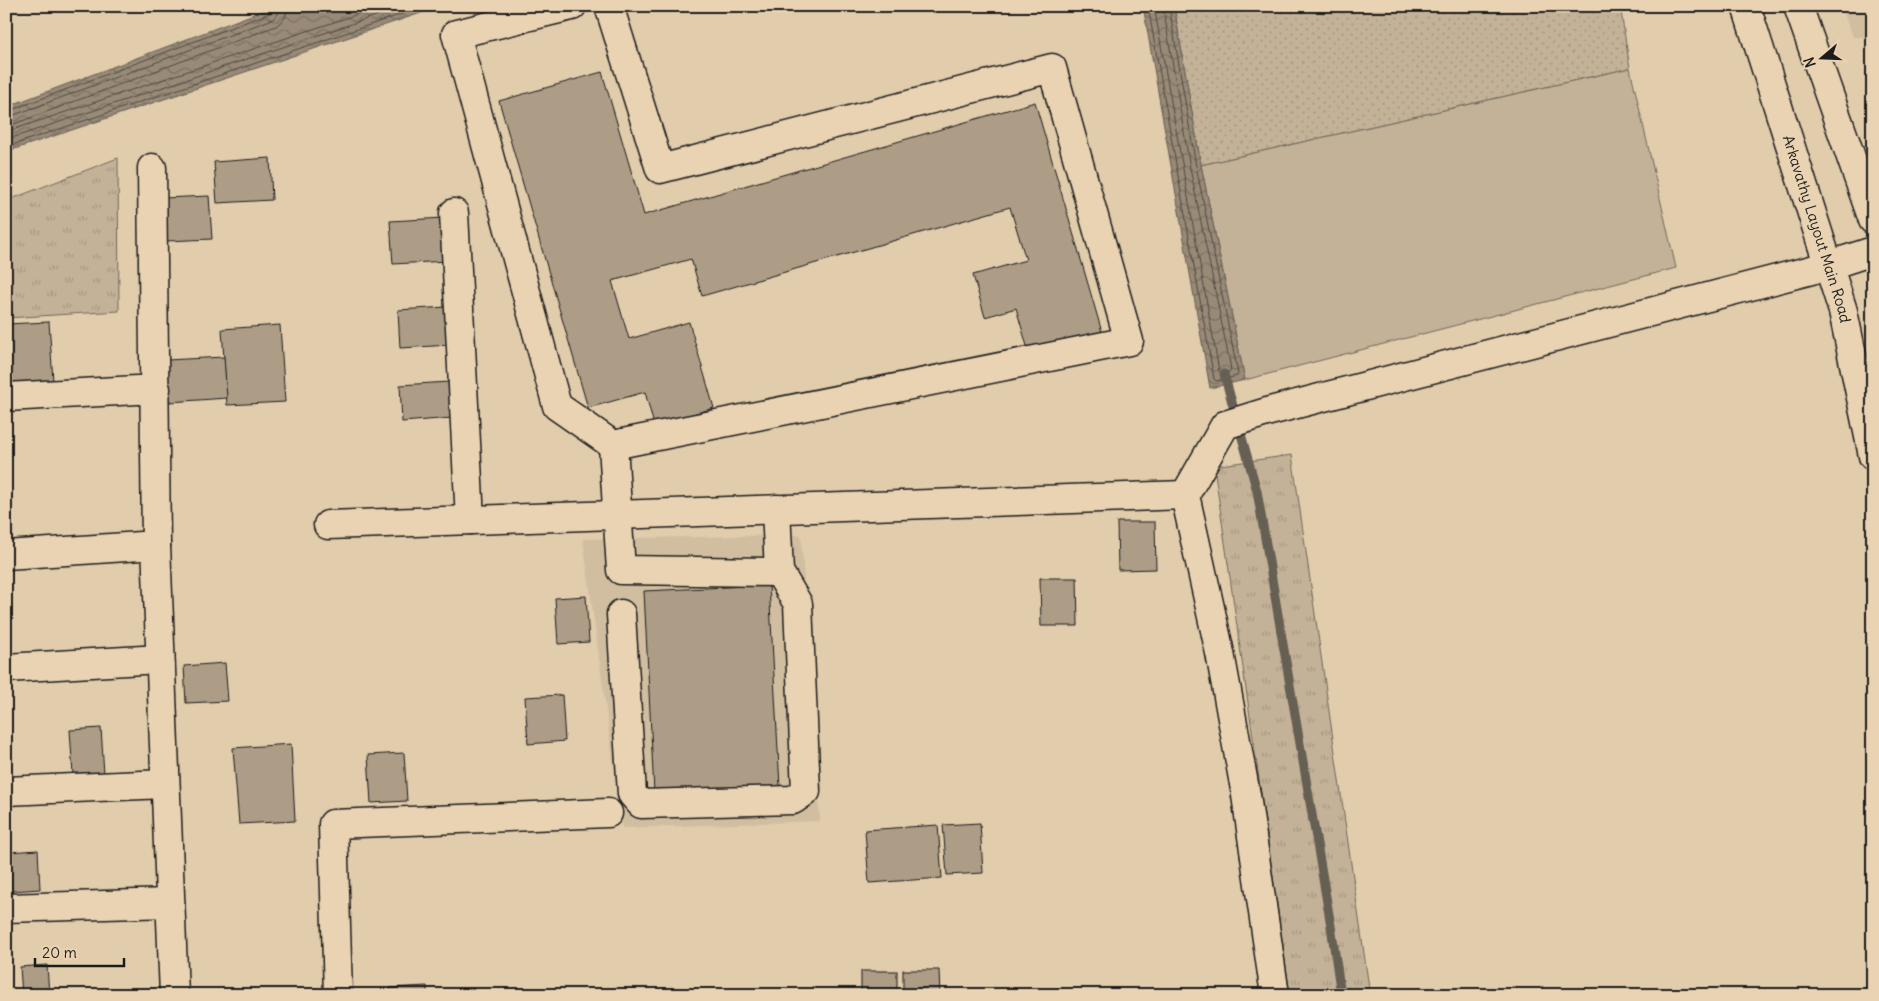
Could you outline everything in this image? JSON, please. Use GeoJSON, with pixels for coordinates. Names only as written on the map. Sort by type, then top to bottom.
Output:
{"type":"FeatureCollection","features":[{"type":"Feature","properties":{"kind":"street"},"geometry":{"type":"LineString","coordinates":[[572,6],[456,34],[557,406],[613,445],[1128,341],[1052,68],[660,168],[609,6]]}},
{"type":"Feature","properties":{"kind":"street","name":"Arkavathy Layout Main Road"},"geometry":{"type":"LineString","coordinates":[[1746,6],[1843,311],[1873,456]]}},
{"type":"Feature","properties":{"kind":"street"},"geometry":{"type":"LineString","coordinates":[[1798,6],[1873,220]]}},
{"type":"Feature","properties":{"kind":"street"},"geometry":{"type":"LineString","coordinates":[[152,168],[156,389],[156,545],[174,995]]}},
{"type":"Feature","properties":{"kind":"street"},"geometry":{"type":"LineString","coordinates":[[454,213],[470,520]]}},
{"type":"Feature","properties":{"kind":"street"},"geometry":{"type":"LineString","coordinates":[[1274,995],[1246,795],[1220,653],[1185,495],[1226,425],[1270,410],[1828,266],[1873,251]]}},
{"type":"Feature","properties":{"kind":"street"},"geometry":{"type":"LineString","coordinates":[[6,397],[156,389]]}},
{"type":"Feature","properties":{"kind":"street"},"geometry":{"type":"LineString","coordinates":[[613,445],[621,570],[779,572]]}},
{"type":"Feature","properties":{"kind":"street"},"geometry":{"type":"LineString","coordinates":[[328,525],[1185,495]]}},
{"type":"Feature","properties":{"kind":"street"},"geometry":{"type":"LineString","coordinates":[[621,614],[632,794],[641,804],[793,800],[806,791],[798,604],[779,572],[776,509]]}},
{"type":"Feature","properties":{"kind":"street"},"geometry":{"type":"LineString","coordinates":[[6,554],[156,545]]}},
{"type":"Feature","properties":{"kind":"street"},"geometry":{"type":"LineString","coordinates":[[6,668],[160,659]]}},
{"type":"Feature","properties":{"kind":"street"},"geometry":{"type":"LineString","coordinates":[[6,790],[165,784]]}},
{"type":"Feature","properties":{"kind":"street"},"geometry":{"type":"LineString","coordinates":[[338,995],[333,824],[608,813]]}},
{"type":"Feature","properties":{"kind":"street"},"geometry":{"type":"LineString","coordinates":[[6,908],[170,902]]}},
{"type":"Feature","properties":{"kind":"shaded area"},"geometry":{"type":"Polygon","coordinates":[[[1841,6],[1873,6],[1873,37],[1853,37],[1841,6]]]}},
{"type":"Feature","properties":{"kind":"shaded area"},"geometry":{"type":"Polygon","coordinates":[[[801,535],[820,821],[622,828],[583,539],[801,535]]]}},
{"type":"Feature","properties":{"kind":"green space"},"geometry":{"type":"Polygon","coordinates":[[[1174,6],[1620,6],[1630,68],[1201,165],[1174,6]]]}},
{"type":"Feature","properties":{"kind":"green space"},"geometry":{"type":"Polygon","coordinates":[[[1630,68],[1676,268],[1245,380],[1201,165],[1630,68]]]}},
{"type":"Feature","properties":{"kind":"green space"},"geometry":{"type":"Polygon","coordinates":[[[118,158],[119,311],[6,318],[6,201],[118,158]]]}},
{"type":"Feature","properties":{"kind":"green space"},"geometry":{"type":"Polygon","coordinates":[[[1292,455],[1370,995],[1290,995],[1214,466],[1292,455]]]}},
{"type":"Feature","properties":{"kind":"water"},"geometry":{"type":"Polygon","coordinates":[[[275,6],[442,6],[6,152],[6,107],[275,6]]]}},
{"type":"Feature","properties":{"kind":"water"},"geometry":{"type":"Polygon","coordinates":[[[1143,6],[1174,6],[1201,165],[1245,380],[1210,388],[1143,6]]]}},
{"type":"Feature","properties":{"kind":"building"},"geometry":{"type":"Polygon","coordinates":[[[602,72],[644,215],[1035,102],[1104,339],[1031,360],[1016,308],[985,317],[973,275],[1026,260],[1010,207],[702,296],[691,259],[612,281],[629,339],[689,322],[714,408],[654,425],[645,392],[588,408],[499,101],[602,72]]]}},
{"type":"Feature","properties":{"kind":"building"},"geometry":{"type":"Polygon","coordinates":[[[270,158],[272,200],[217,203],[214,162],[270,158]]]}},
{"type":"Feature","properties":{"kind":"building"},"geometry":{"type":"Polygon","coordinates":[[[209,196],[212,239],[166,241],[163,198],[209,196]]]}},
{"type":"Feature","properties":{"kind":"building"},"geometry":{"type":"Polygon","coordinates":[[[444,218],[447,261],[393,264],[390,221],[444,218]]]}},
{"type":"Feature","properties":{"kind":"building"},"geometry":{"type":"Polygon","coordinates":[[[447,307],[450,345],[400,348],[398,310],[447,307]]]}},
{"type":"Feature","properties":{"kind":"building"},"geometry":{"type":"Polygon","coordinates":[[[49,322],[53,381],[8,384],[6,324],[49,322]]]}},
{"type":"Feature","properties":{"kind":"building"},"geometry":{"type":"Polygon","coordinates":[[[280,325],[285,402],[227,405],[222,329],[280,325]]]}},
{"type":"Feature","properties":{"kind":"building"},"geometry":{"type":"Polygon","coordinates":[[[224,357],[227,398],[170,402],[167,360],[224,357]]]}},
{"type":"Feature","properties":{"kind":"building"},"geometry":{"type":"Polygon","coordinates":[[[449,382],[452,418],[402,422],[400,385],[449,382]]]}},
{"type":"Feature","properties":{"kind":"building"},"geometry":{"type":"Polygon","coordinates":[[[1117,522],[1155,522],[1156,569],[1118,570],[1117,522]]]}},
{"type":"Feature","properties":{"kind":"building"},"geometry":{"type":"Polygon","coordinates":[[[1040,578],[1077,578],[1078,626],[1041,626],[1040,578]]]}},
{"type":"Feature","properties":{"kind":"building"},"geometry":{"type":"Polygon","coordinates":[[[769,585],[780,787],[654,793],[644,591],[769,585]]]}},
{"type":"Feature","properties":{"kind":"building"},"geometry":{"type":"Polygon","coordinates":[[[586,596],[589,642],[558,644],[555,598],[586,596]]]}},
{"type":"Feature","properties":{"kind":"building"},"geometry":{"type":"Polygon","coordinates":[[[225,663],[228,701],[186,703],[184,666],[225,663]]]}},
{"type":"Feature","properties":{"kind":"building"},"geometry":{"type":"Polygon","coordinates":[[[562,695],[565,741],[528,744],[525,697],[562,695]]]}},
{"type":"Feature","properties":{"kind":"building"},"geometry":{"type":"Polygon","coordinates":[[[101,728],[104,774],[73,775],[70,730],[101,728]]]}},
{"type":"Feature","properties":{"kind":"building"},"geometry":{"type":"Polygon","coordinates":[[[291,744],[295,821],[239,824],[233,748],[291,744]]]}},
{"type":"Feature","properties":{"kind":"building"},"geometry":{"type":"Polygon","coordinates":[[[404,753],[407,801],[371,803],[368,755],[404,753]]]}},
{"type":"Feature","properties":{"kind":"building"},"geometry":{"type":"Polygon","coordinates":[[[980,823],[983,873],[947,875],[943,825],[980,823]]]}},
{"type":"Feature","properties":{"kind":"building"},"geometry":{"type":"Polygon","coordinates":[[[938,825],[942,878],[869,883],[865,830],[938,825]]]}},
{"type":"Feature","properties":{"kind":"building"},"geometry":{"type":"Polygon","coordinates":[[[38,850],[40,889],[12,891],[9,852],[38,850]]]}},
{"type":"Feature","properties":{"kind":"building"},"geometry":{"type":"Polygon","coordinates":[[[47,965],[49,995],[22,995],[20,967],[47,965]]]}},
{"type":"Feature","properties":{"kind":"building"},"geometry":{"type":"Polygon","coordinates":[[[903,970],[939,970],[940,995],[903,995],[903,970]]]}},
{"type":"Feature","properties":{"kind":"building"},"geometry":{"type":"Polygon","coordinates":[[[861,971],[897,971],[897,995],[861,995],[861,971]]]}},
{"type":"Feature","properties":{"kind":"building"},"geometry":{"type":"Polygon","coordinates":[[[427,986],[427,995],[391,995],[390,988],[427,986]]]}},
{"type":"Feature","properties":{"kind":"waterway"},"geometry":{"type":"LineString","coordinates":[[1224,374],[1257,491],[1341,995]]}}]}
